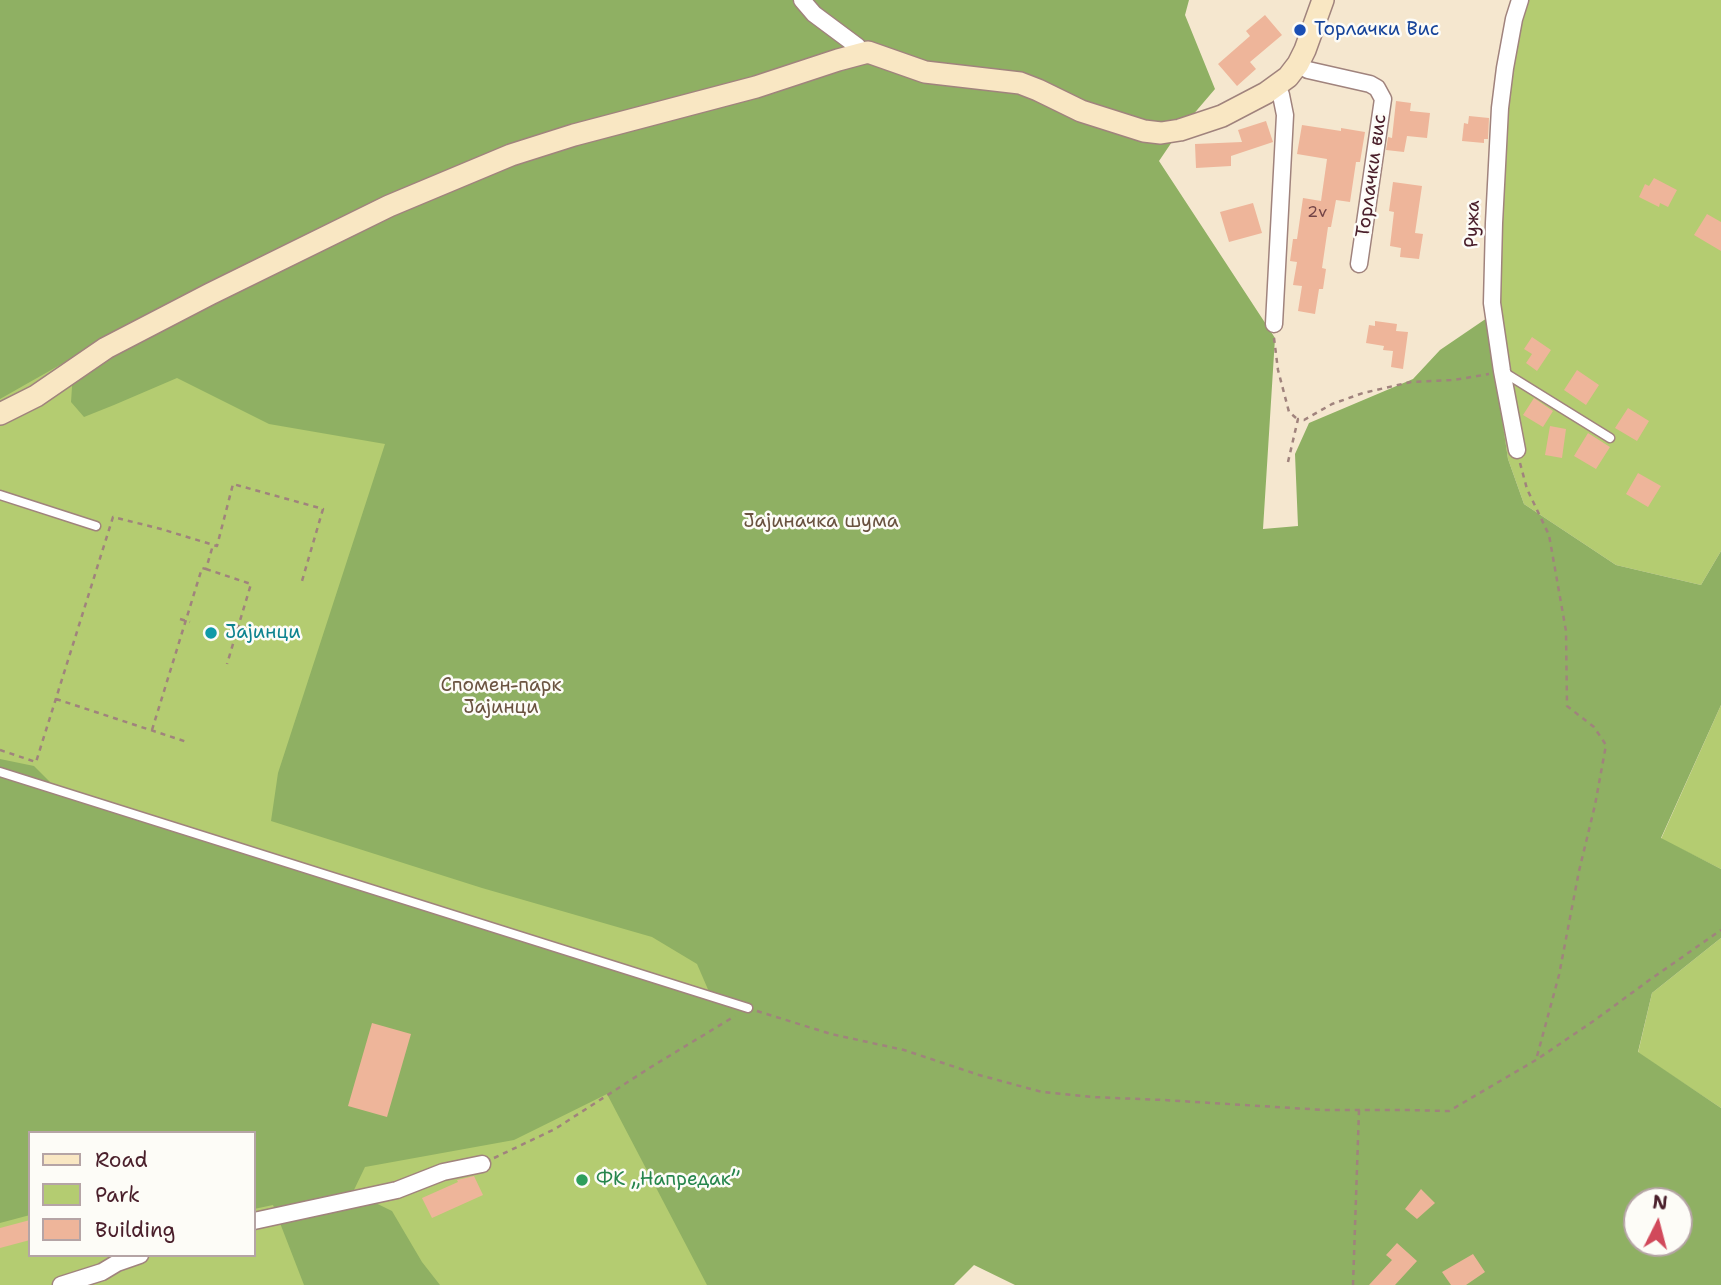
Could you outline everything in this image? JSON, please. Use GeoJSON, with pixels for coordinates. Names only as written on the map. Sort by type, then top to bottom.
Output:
{"type":"FeatureCollection","features":[{"type":"Feature","properties":{"kind":"street"},"geometry":{"type":"LineString","coordinates":[[802,0],[814,14],[863,53]]}},
{"type":"Feature","properties":{"kind":"street"},"geometry":{"type":"LineString","coordinates":[[0,414],[36,396],[106,348],[210,294],[389,206],[511,155],[586,132],[757,87],[863,53],[925,72],[1020,83],[1081,111],[1144,131],[1161,133],[1180,130],[1222,116],[1277,86],[1288,77],[1298,64],[1323,0]]}},
{"type":"Feature","properties":{"kind":"street","name":"Ружа"},"geometry":{"type":"LineString","coordinates":[[1517,450],[1492,303],[1500,108],[1514,19],[1520,0]]}},
{"type":"Feature","properties":{"kind":"street","name":"Торлачки вис"},"geometry":{"type":"LineString","coordinates":[[1298,64],[1308,70],[1370,84],[1377,88],[1383,99],[1359,264]]}},
{"type":"Feature","properties":{"kind":"street"},"geometry":{"type":"LineString","coordinates":[[1274,324],[1285,115],[1277,86]]}},
{"type":"Feature","properties":{"kind":"street"},"geometry":{"type":"LineString","coordinates":[[256,1221],[397,1190],[443,1172],[482,1164]]}},
{"type":"Feature","properties":{"kind":"street"},"geometry":{"type":"LineString","coordinates":[[61,1285],[102,1272],[134,1257]]}},
{"type":"Feature","properties":{"kind":"lane"},"geometry":{"type":"LineString","coordinates":[[1502,371],[1610,438]]}},
{"type":"Feature","properties":{"kind":"lane"},"geometry":{"type":"LineString","coordinates":[[0,495],[96,526]]}},
{"type":"Feature","properties":{"kind":"lane"},"geometry":{"type":"LineString","coordinates":[[0,772],[748,1008]]}},
{"type":"Feature","properties":{"kind":"path"},"geometry":{"type":"LineString","coordinates":[[1274,324],[1278,370],[1289,412],[1297,419],[1304,419],[1332,404],[1363,393],[1411,382],[1454,380],[1502,371]]}},
{"type":"Feature","properties":{"kind":"path"},"geometry":{"type":"LineString","coordinates":[[1288,462],[1297,419]]}},
{"type":"Feature","properties":{"kind":"path"},"geometry":{"type":"LineString","coordinates":[[1517,450],[1527,489],[1549,535],[1566,631],[1567,706],[1594,727],[1606,745],[1559,975],[1536,1060]]}},
{"type":"Feature","properties":{"kind":"path"},"geometry":{"type":"LineString","coordinates":[[0,750],[36,762],[113,517],[217,546],[233,484],[323,509],[302,581]]}},
{"type":"Feature","properties":{"kind":"path"},"geometry":{"type":"LineString","coordinates":[[206,569],[213,545]]}},
{"type":"Feature","properties":{"kind":"path"},"geometry":{"type":"LineString","coordinates":[[152,730],[202,568],[251,584],[227,664]]}},
{"type":"Feature","properties":{"kind":"path"},"geometry":{"type":"LineString","coordinates":[[180,619],[190,622]]}},
{"type":"Feature","properties":{"kind":"path"},"geometry":{"type":"LineString","coordinates":[[56,699],[187,742]]}},
{"type":"Feature","properties":{"kind":"path"},"geometry":{"type":"LineString","coordinates":[[482,1164],[555,1129],[748,1008],[831,1034],[904,1050],[1042,1092],[1324,1110],[1449,1111],[1536,1060],[1721,930]]}},
{"type":"Feature","properties":{"kind":"path"},"geometry":{"type":"LineString","coordinates":[[1353,1285],[1359,1110]]}},
{"type":"Feature","properties":{"kind":"green space","name":"Спомен-парк Јајинци"},"geometry":{"type":"Polygon","coordinates":[[[0,0],[502,0],[901,1285],[0,1285],[0,0]]]}},
{"type":"Feature","properties":{"kind":"green space","name":"Јајиначка шума"},"geometry":{"type":"Polygon","coordinates":[[[0,0],[1189,0],[1185,15],[1215,89],[1180,130],[1159,161],[1275,338],[1263,529],[1298,526],[1295,454],[1309,423],[1413,379],[1440,350],[1487,318],[1508,459],[1524,504],[1616,565],[1701,585],[1721,551],[1721,705],[1661,838],[1721,869],[1721,938],[1652,993],[1638,1052],[1721,1108],[1721,1285],[1015,1285],[974,1265],[954,1285],[707,1285],[607,1094],[514,1140],[365,1167],[353,1192],[392,1211],[422,1262],[440,1285],[304,1285],[273,1205],[256,1209],[256,1131],[28,1131],[28,1216],[0,1223],[0,759],[34,766],[62,794],[713,1001],[697,964],[652,937],[482,888],[271,821],[278,773],[385,444],[269,424],[177,378],[84,417],[71,402],[74,357],[0,399],[0,0]]]}},
{"type":"Feature","properties":{"kind":"green space"},"geometry":{"type":"Polygon","coordinates":[[[1522,0],[1721,0],[1721,551],[1701,585],[1616,565],[1524,504],[1508,459],[1499,405],[1492,303],[1514,19],[1522,0]]]}},
{"type":"Feature","properties":{"kind":"green space"},"geometry":{"type":"Polygon","coordinates":[[[1721,705],[1721,869],[1661,839],[1721,705]]]}},
{"type":"Feature","properties":{"kind":"green space"},"geometry":{"type":"Polygon","coordinates":[[[1721,938],[1721,1108],[1638,1053],[1652,993],[1721,938]]]}},
{"type":"Feature","properties":{"kind":"building"},"geometry":{"type":"Polygon","coordinates":[[[1265,15],[1282,35],[1250,62],[1256,69],[1237,86],[1218,64],[1250,36],[1246,31],[1265,15]]]}},
{"type":"Feature","properties":{"kind":"building"},"geometry":{"type":"Polygon","coordinates":[[[1396,101],[1411,103],[1410,111],[1430,113],[1427,138],[1407,136],[1404,152],[1386,150],[1388,137],[1392,138],[1396,101]]]}},
{"type":"Feature","properties":{"kind":"building"},"geometry":{"type":"Polygon","coordinates":[[[1469,116],[1489,118],[1488,139],[1484,139],[1484,143],[1462,141],[1464,123],[1468,124],[1469,116]]]}},
{"type":"Feature","properties":{"kind":"building"},"geometry":{"type":"Polygon","coordinates":[[[1266,121],[1273,142],[1231,156],[1231,166],[1196,168],[1195,144],[1242,142],[1238,130],[1266,121]]]}},
{"type":"Feature","properties":{"kind":"building"},"geometry":{"type":"Polygon","coordinates":[[[1302,125],[1365,132],[1360,162],[1356,162],[1350,202],[1336,200],[1331,227],[1328,227],[1322,268],[1326,269],[1315,314],[1298,311],[1302,286],[1293,285],[1297,262],[1290,261],[1293,239],[1297,239],[1303,198],[1321,201],[1327,159],[1297,154],[1302,125]]]}},
{"type":"Feature","properties":{"kind":"building"},"geometry":{"type":"Polygon","coordinates":[[[1654,178],[1677,190],[1668,207],[1660,203],[1659,207],[1639,197],[1645,184],[1649,186],[1654,178]]]}},
{"type":"Feature","properties":{"kind":"building"},"geometry":{"type":"Polygon","coordinates":[[[1393,182],[1422,186],[1415,233],[1423,234],[1419,259],[1400,257],[1401,248],[1390,246],[1394,212],[1389,211],[1393,182]]]}},
{"type":"Feature","properties":{"kind":"building"},"geometry":{"type":"Polygon","coordinates":[[[1253,203],[1262,233],[1229,242],[1220,212],[1253,203]]]}},
{"type":"Feature","properties":{"kind":"building"},"geometry":{"type":"Polygon","coordinates":[[[1707,214],[1721,222],[1721,251],[1694,235],[1707,214]]]}},
{"type":"Feature","properties":{"kind":"building"},"geometry":{"type":"Polygon","coordinates":[[[1375,321],[1397,324],[1396,331],[1408,332],[1403,369],[1391,367],[1393,351],[1383,350],[1384,346],[1366,343],[1369,325],[1375,326],[1375,321]]]}},
{"type":"Feature","properties":{"kind":"building"},"geometry":{"type":"Polygon","coordinates":[[[1532,337],[1551,350],[1537,371],[1526,363],[1532,354],[1524,349],[1532,337]]]}},
{"type":"Feature","properties":{"kind":"building"},"geometry":{"type":"Polygon","coordinates":[[[1577,370],[1599,385],[1586,405],[1564,390],[1577,370]]]}},
{"type":"Feature","properties":{"kind":"building"},"geometry":{"type":"Polygon","coordinates":[[[1534,398],[1553,411],[1543,427],[1523,415],[1534,398]]]}},
{"type":"Feature","properties":{"kind":"building"},"geometry":{"type":"Polygon","coordinates":[[[1628,408],[1649,421],[1637,441],[1615,428],[1628,408]]]}},
{"type":"Feature","properties":{"kind":"building"},"geometry":{"type":"Polygon","coordinates":[[[1550,426],[1566,429],[1562,458],[1545,455],[1550,426]]]}},
{"type":"Feature","properties":{"kind":"building"},"geometry":{"type":"Polygon","coordinates":[[[1588,433],[1610,447],[1596,469],[1574,456],[1588,433]]]}},
{"type":"Feature","properties":{"kind":"building"},"geometry":{"type":"Polygon","coordinates":[[[1638,473],[1661,486],[1648,507],[1626,494],[1638,473]]]}},
{"type":"Feature","properties":{"kind":"building"},"geometry":{"type":"Polygon","coordinates":[[[372,1023],[411,1034],[387,1117],[348,1106],[372,1023]]]}},
{"type":"Feature","properties":{"kind":"building"},"geometry":{"type":"Polygon","coordinates":[[[474,1176],[483,1195],[432,1218],[422,1198],[458,1182],[457,1180],[474,1176]]]}},
{"type":"Feature","properties":{"kind":"building"},"geometry":{"type":"Polygon","coordinates":[[[1421,1189],[1435,1203],[1417,1219],[1405,1209],[1421,1189]]]}},
{"type":"Feature","properties":{"kind":"building"},"geometry":{"type":"Polygon","coordinates":[[[28,1221],[28,1241],[0,1248],[0,1228],[28,1221]]]}},
{"type":"Feature","properties":{"kind":"building"},"geometry":{"type":"Polygon","coordinates":[[[1397,1243],[1417,1261],[1395,1285],[1369,1285],[1392,1260],[1386,1255],[1397,1243]]]}},
{"type":"Feature","properties":{"kind":"building"},"geometry":{"type":"Polygon","coordinates":[[[1473,1254],[1485,1272],[1466,1285],[1451,1285],[1442,1272],[1473,1254]]]}},
{"type":"Feature","properties":{"kind":"place","name":"Торлачки Вис"},"geometry":{"type":"Point","coordinates":[1300,30]}},
{"type":"Feature","properties":{"kind":"place","name":"Јајинци"},"geometry":{"type":"Point","coordinates":[211,633]}},
{"type":"Feature","properties":{"kind":"place","name":"ФК „Напредак”"},"geometry":{"type":"Point","coordinates":[582,1180]}}]}
